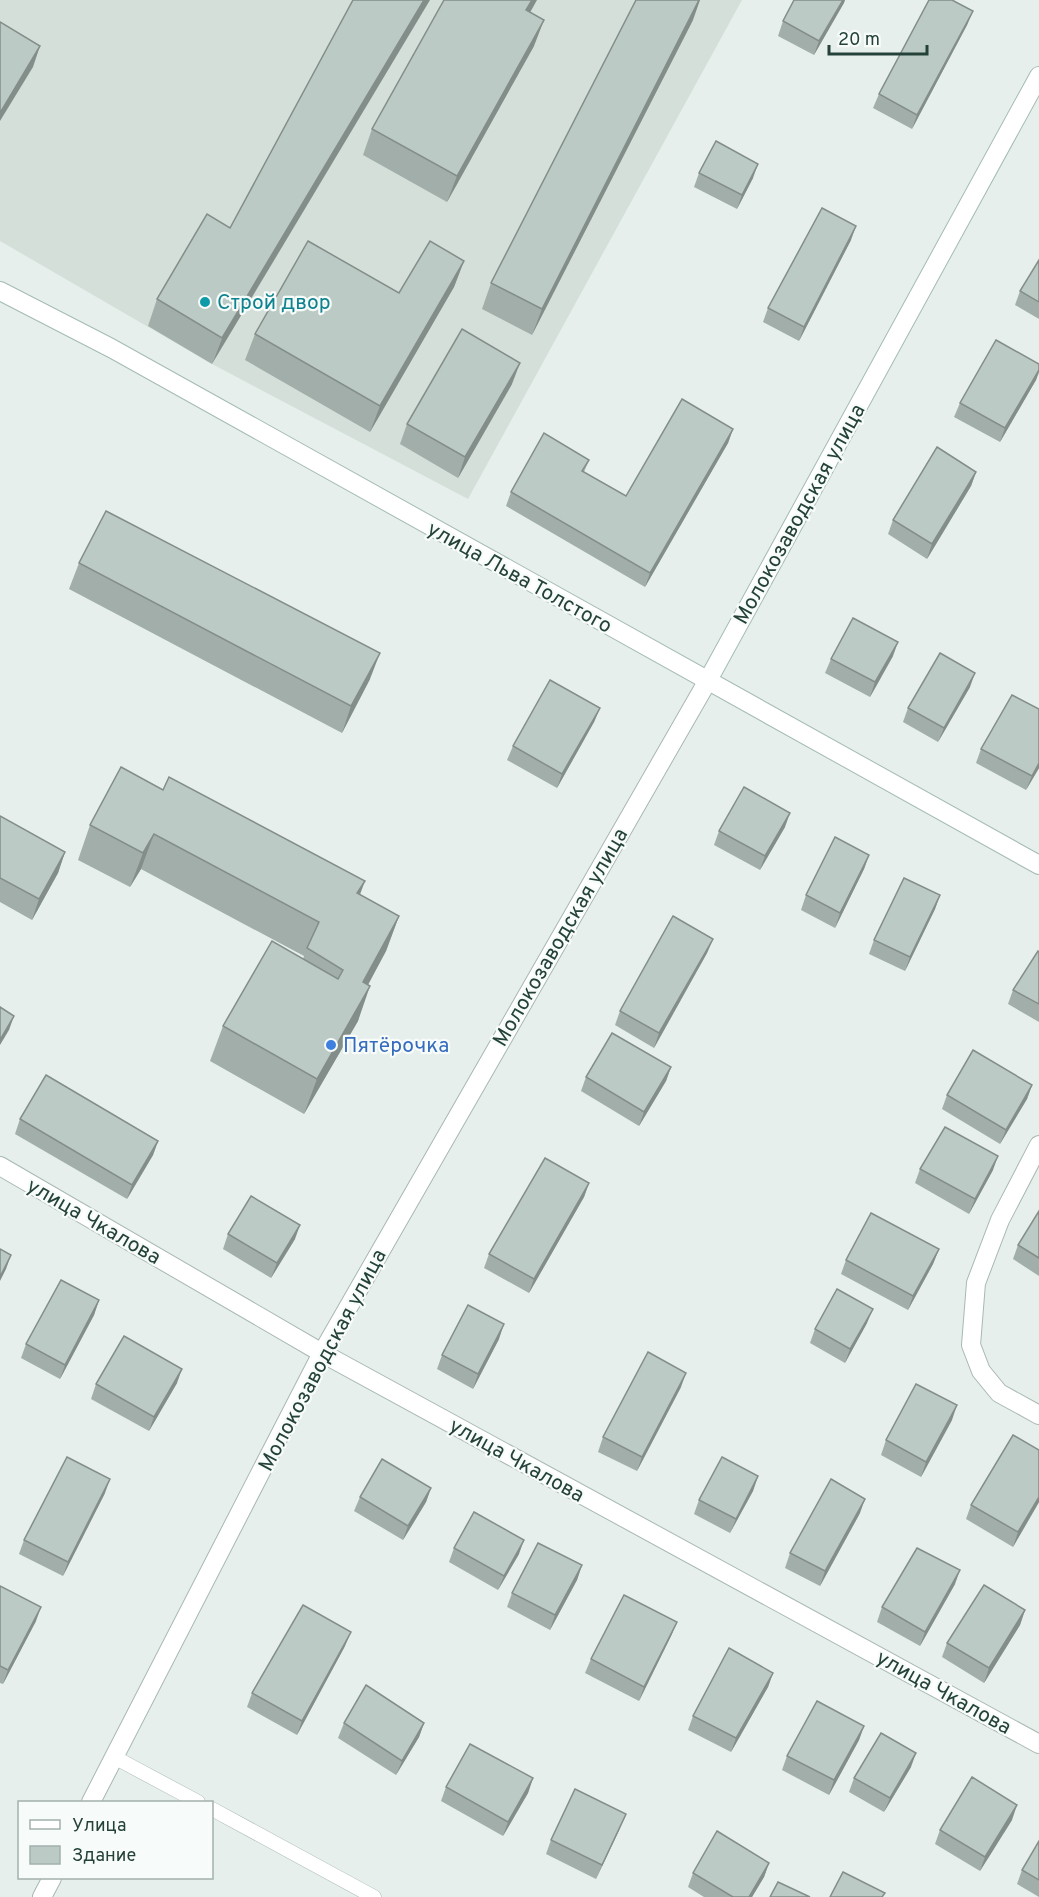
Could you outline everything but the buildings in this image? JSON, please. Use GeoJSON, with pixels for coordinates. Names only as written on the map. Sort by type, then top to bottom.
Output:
{"type":"FeatureCollection","features":[{"type":"Feature","properties":{"kind":"street","name":"Молокозаводская улица"},"geometry":{"type":"LineString","coordinates":[[92,1801],[322,1353],[706,682],[1039,76]]}},
{"type":"Feature","properties":{"kind":"street","name":"улица Льва Толстого"},"geometry":{"type":"LineString","coordinates":[[0,291],[132,360],[706,682],[1039,865]]}},
{"type":"Feature","properties":{"kind":"street"},"geometry":{"type":"LineString","coordinates":[[1039,1145],[1000,1220],[976,1283],[971,1345],[981,1371],[999,1393],[1039,1415]]}},
{"type":"Feature","properties":{"kind":"street","name":"улица Чкалова"},"geometry":{"type":"LineString","coordinates":[[0,1166],[322,1353],[1039,1744]]}},
{"type":"Feature","properties":{"kind":"street"},"geometry":{"type":"LineString","coordinates":[[42,1897],[51,1879]]}},
{"type":"Feature","properties":{"kind":"lane"},"geometry":{"type":"LineString","coordinates":[[114,1757],[194,1801]]}},
{"type":"Feature","properties":{"kind":"lane"},"geometry":{"type":"LineString","coordinates":[[213,1810],[374,1897]]}},
{"type":"Feature","properties":{"kind":"shaded area"},"geometry":{"type":"Polygon","coordinates":[[[0,0],[742,0],[468,499],[212,364],[0,241],[0,0]]]}},
{"type":"Feature","properties":{"kind":"place","name":"Строй двор"},"geometry":{"type":"Point","coordinates":[205,302]}},
{"type":"Feature","properties":{"kind":"place","name":"Пятёрочка"},"geometry":{"type":"Point","coordinates":[331,1045]}}]}
